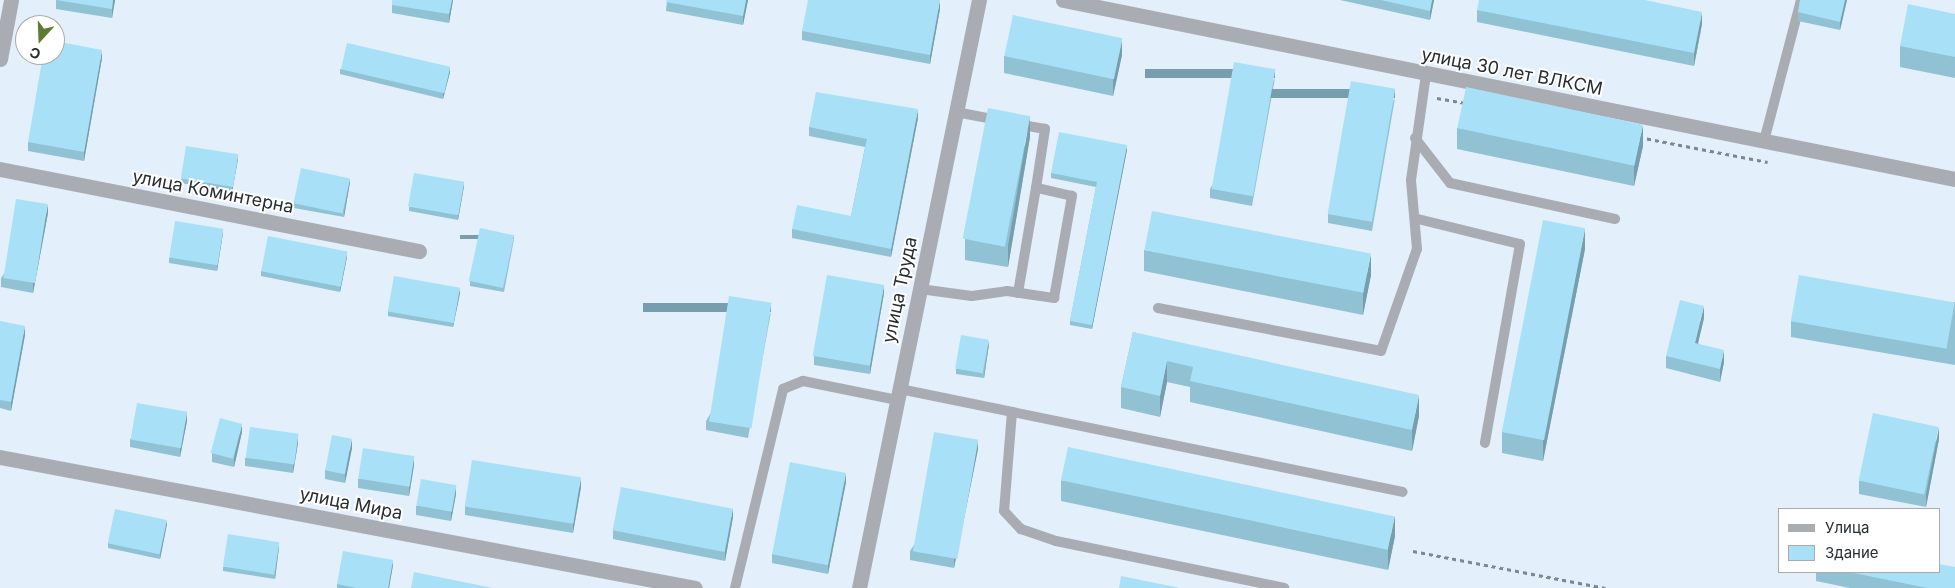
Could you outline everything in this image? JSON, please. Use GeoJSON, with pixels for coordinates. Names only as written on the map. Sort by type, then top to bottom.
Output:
{"type":"FeatureCollection","features":[{"type":"Feature","properties":{"kind":"street"},"geometry":{"type":"LineString","coordinates":[[0,59],[11,0]]}},
{"type":"Feature","properties":{"kind":"street","name":"улица Труда"},"geometry":{"type":"LineString","coordinates":[[859,588],[979,0]]}},
{"type":"Feature","properties":{"kind":"street","name":"улица 30 лет ВЛКСМ"},"geometry":{"type":"LineString","coordinates":[[1063,0],[1426,75],[1955,178]]}},
{"type":"Feature","properties":{"kind":"street","name":"улица Коминтерна"},"geometry":{"type":"LineString","coordinates":[[0,169],[419,251]]}},
{"type":"Feature","properties":{"kind":"street","name":"улица Мира"},"geometry":{"type":"LineString","coordinates":[[0,457],[695,588]]}},
{"type":"Feature","properties":{"kind":"lane"},"geometry":{"type":"LineString","coordinates":[[1764,141],[1801,0]]}},
{"type":"Feature","properties":{"kind":"lane"},"geometry":{"type":"LineString","coordinates":[[1158,308],[1381,351],[1416,250],[1418,219],[1412,180],[1415,138],[1426,75]]}},
{"type":"Feature","properties":{"kind":"lane"},"geometry":{"type":"LineString","coordinates":[[956,112],[1045,129],[1018,293]]}},
{"type":"Feature","properties":{"kind":"lane"},"geometry":{"type":"LineString","coordinates":[[1415,138],[1450,183],[1615,218]]}},
{"type":"Feature","properties":{"kind":"lane"},"geometry":{"type":"LineString","coordinates":[[920,289],[972,296],[1018,293],[1054,298],[1072,196],[1036,188]]}},
{"type":"Feature","properties":{"kind":"lane"},"geometry":{"type":"LineString","coordinates":[[1418,219],[1520,244],[1485,444]]}},
{"type":"Feature","properties":{"kind":"lane"},"geometry":{"type":"LineString","coordinates":[[735,588],[783,389],[803,381],[1012,412],[1403,492]]}},
{"type":"Feature","properties":{"kind":"lane"},"geometry":{"type":"LineString","coordinates":[[1012,412],[1004,511],[1021,529],[1056,541],[1284,588]]}},
{"type":"Feature","properties":{"kind":"path"},"geometry":{"type":"LineString","coordinates":[[1422,95],[1471,104]]}},
{"type":"Feature","properties":{"kind":"path"},"geometry":{"type":"LineString","coordinates":[[1628,135],[1774,163]]}},
{"type":"Feature","properties":{"kind":"path"},"geometry":{"type":"LineString","coordinates":[[1413,551],[1605,588]]}},
{"type":"Feature","properties":{"kind":"building"},"geometry":{"type":"Polygon","coordinates":[[[56,0],[113,0],[112,9],[56,0]]]}},
{"type":"Feature","properties":{"kind":"building"},"geometry":{"type":"Polygon","coordinates":[[[392,0],[452,0],[449,14],[392,5],[392,0]]]}},
{"type":"Feature","properties":{"kind":"building"},"geometry":{"type":"Polygon","coordinates":[[[667,0],[746,0],[743,16],[666,2],[667,0]]]}},
{"type":"Feature","properties":{"kind":"building"},"geometry":{"type":"Polygon","coordinates":[[[808,0],[940,0],[930,55],[802,31],[808,0]]]}},
{"type":"Feature","properties":{"kind":"building"},"geometry":{"type":"Polygon","coordinates":[[[1381,0],[1432,0],[1430,11],[1381,0]]]}},
{"type":"Feature","properties":{"kind":"building"},"geometry":{"type":"Polygon","coordinates":[[[1479,0],[1645,0],[1702,12],[1694,53],[1477,10],[1479,0]]]}},
{"type":"Feature","properties":{"kind":"building"},"geometry":{"type":"Polygon","coordinates":[[[1800,0],[1845,0],[1840,22],[1798,12],[1800,0]]]}},
{"type":"Feature","properties":{"kind":"building"},"geometry":{"type":"Polygon","coordinates":[[[1908,4],[1955,14],[1955,57],[1900,46],[1908,4]]]}},
{"type":"Feature","properties":{"kind":"building"},"geometry":{"type":"Polygon","coordinates":[[[1013,15],[1123,38],[1114,79],[1004,56],[1013,15]]]}},
{"type":"Feature","properties":{"kind":"building"},"geometry":{"type":"Polygon","coordinates":[[[65,43],[102,50],[84,152],[28,142],[41,65],[65,65],[65,43]]]}},
{"type":"Feature","properties":{"kind":"building"},"geometry":{"type":"Polygon","coordinates":[[[347,43],[450,67],[444,93],[341,69],[347,43]]]}},
{"type":"Feature","properties":{"kind":"building"},"geometry":{"type":"Polygon","coordinates":[[[1234,62],[1275,69],[1253,196],[1212,189],[1234,62]]]}},
{"type":"Feature","properties":{"kind":"building"},"geometry":{"type":"Polygon","coordinates":[[[1351,81],[1395,89],[1372,222],[1328,214],[1351,81]]]}},
{"type":"Feature","properties":{"kind":"building"},"geometry":{"type":"Polygon","coordinates":[[[1466,87],[1643,125],[1634,166],[1457,128],[1466,87]]]}},
{"type":"Feature","properties":{"kind":"building"},"geometry":{"type":"Polygon","coordinates":[[[816,92],[918,109],[891,249],[792,229],[797,205],[851,216],[867,139],[809,127],[816,92]]]}},
{"type":"Feature","properties":{"kind":"building"},"geometry":{"type":"Polygon","coordinates":[[[988,108],[1030,116],[1005,247],[963,239],[988,108]]]}},
{"type":"Feature","properties":{"kind":"building"},"geometry":{"type":"Polygon","coordinates":[[[1059,132],[1127,145],[1092,325],[1070,321],[1097,182],[1051,173],[1059,132]]]}},
{"type":"Feature","properties":{"kind":"building"},"geometry":{"type":"Polygon","coordinates":[[[186,146],[238,154],[233,187],[181,179],[186,146]]]}},
{"type":"Feature","properties":{"kind":"building"},"geometry":{"type":"Polygon","coordinates":[[[301,168],[350,178],[342,214],[294,203],[301,168]]]}},
{"type":"Feature","properties":{"kind":"building"},"geometry":{"type":"Polygon","coordinates":[[[414,173],[464,182],[458,215],[408,206],[414,173]]]}},
{"type":"Feature","properties":{"kind":"building"},"geometry":{"type":"Polygon","coordinates":[[[16,199],[48,204],[35,283],[3,278],[16,199]]]}},
{"type":"Feature","properties":{"kind":"building"},"geometry":{"type":"Polygon","coordinates":[[[1152,211],[1371,254],[1363,293],[1144,250],[1152,211]]]}},
{"type":"Feature","properties":{"kind":"building"},"geometry":{"type":"Polygon","coordinates":[[[1543,220],[1585,228],[1544,440],[1502,432],[1543,220]]]}},
{"type":"Feature","properties":{"kind":"building"},"geometry":{"type":"Polygon","coordinates":[[[175,221],[223,229],[218,265],[169,258],[175,221]]]}},
{"type":"Feature","properties":{"kind":"building"},"geometry":{"type":"Polygon","coordinates":[[[480,228],[514,235],[503,288],[469,281],[480,228]]]}},
{"type":"Feature","properties":{"kind":"building"},"geometry":{"type":"Polygon","coordinates":[[[268,236],[348,251],[341,287],[261,271],[268,236]]]}},
{"type":"Feature","properties":{"kind":"building"},"geometry":{"type":"Polygon","coordinates":[[[827,275],[884,285],[870,366],[813,356],[827,275]]]}},
{"type":"Feature","properties":{"kind":"building"},"geometry":{"type":"Polygon","coordinates":[[[1799,275],[1955,302],[1946,349],[1791,321],[1799,275]]]}},
{"type":"Feature","properties":{"kind":"building"},"geometry":{"type":"Polygon","coordinates":[[[394,276],[460,288],[454,323],[388,311],[394,276]]]}},
{"type":"Feature","properties":{"kind":"building"},"geometry":{"type":"Polygon","coordinates":[[[729,296],[771,303],[752,428],[709,421],[729,296]]]}},
{"type":"Feature","properties":{"kind":"building"},"geometry":{"type":"Polygon","coordinates":[[[1680,300],[1704,306],[1695,343],[1724,350],[1720,369],[1666,356],[1680,300]]]}},
{"type":"Feature","properties":{"kind":"building"},"geometry":{"type":"Polygon","coordinates":[[[0,321],[25,326],[11,402],[0,400],[0,321]]]}},
{"type":"Feature","properties":{"kind":"building"},"geometry":{"type":"Polygon","coordinates":[[[1133,332],[1419,395],[1412,430],[1190,381],[1193,367],[1167,361],[1160,396],[1121,387],[1133,332]]]}},
{"type":"Feature","properties":{"kind":"building"},"geometry":{"type":"Polygon","coordinates":[[[961,335],[989,340],[983,373],[955,368],[961,335]]]}},
{"type":"Feature","properties":{"kind":"building"},"geometry":{"type":"Polygon","coordinates":[[[137,403],[187,412],[181,448],[131,439],[137,403]]]}},
{"type":"Feature","properties":{"kind":"building"},"geometry":{"type":"Polygon","coordinates":[[[1873,413],[1939,427],[1924,494],[1859,480],[1873,413]]]}},
{"type":"Feature","properties":{"kind":"building"},"geometry":{"type":"Polygon","coordinates":[[[220,418],[242,424],[233,459],[211,453],[220,418]]]}},
{"type":"Feature","properties":{"kind":"building"},"geometry":{"type":"Polygon","coordinates":[[[250,427],[299,434],[294,465],[246,458],[250,427]]]}},
{"type":"Feature","properties":{"kind":"building"},"geometry":{"type":"Polygon","coordinates":[[[934,432],[978,440],[957,559],[913,551],[934,432]]]}},
{"type":"Feature","properties":{"kind":"building"},"geometry":{"type":"Polygon","coordinates":[[[332,435],[352,439],[345,474],[325,470],[332,435]]]}},
{"type":"Feature","properties":{"kind":"building"},"geometry":{"type":"Polygon","coordinates":[[[1068,447],[1395,516],[1388,550],[1061,480],[1068,447]]]}},
{"type":"Feature","properties":{"kind":"building"},"geometry":{"type":"Polygon","coordinates":[[[363,448],[414,456],[410,487],[358,479],[363,448]]]}},
{"type":"Feature","properties":{"kind":"building"},"geometry":{"type":"Polygon","coordinates":[[[472,460],[581,477],[573,524],[465,506],[472,460]]]}},
{"type":"Feature","properties":{"kind":"building"},"geometry":{"type":"Polygon","coordinates":[[[790,462],[846,473],[828,565],[772,554],[790,462]]]}},
{"type":"Feature","properties":{"kind":"building"},"geometry":{"type":"Polygon","coordinates":[[[421,479],[456,485],[452,512],[416,506],[421,479]]]}},
{"type":"Feature","properties":{"kind":"building"},"geometry":{"type":"Polygon","coordinates":[[[621,487],[733,509],[725,552],[613,530],[621,487]]]}},
{"type":"Feature","properties":{"kind":"building"},"geometry":{"type":"Polygon","coordinates":[[[115,509],[167,520],[160,554],[108,543],[115,509]]]}},
{"type":"Feature","properties":{"kind":"building"},"geometry":{"type":"Polygon","coordinates":[[[228,534],[279,542],[274,575],[223,567],[228,534]]]}},
{"type":"Feature","properties":{"kind":"building"},"geometry":{"type":"Polygon","coordinates":[[[343,551],[393,560],[388,588],[357,588],[337,584],[343,551]]]}},
{"type":"Feature","properties":{"kind":"building"},"geometry":{"type":"Polygon","coordinates":[[[1940,564],[1955,567],[1955,588],[1927,588],[1854,573],[1940,573],[1940,564]]]}},
{"type":"Feature","properties":{"kind":"building"},"geometry":{"type":"Polygon","coordinates":[[[414,572],[493,588],[411,588],[414,572]]]}},
{"type":"Feature","properties":{"kind":"building"},"geometry":{"type":"Polygon","coordinates":[[[1121,576],[1180,588],[1119,588],[1121,576]]]}}]}
